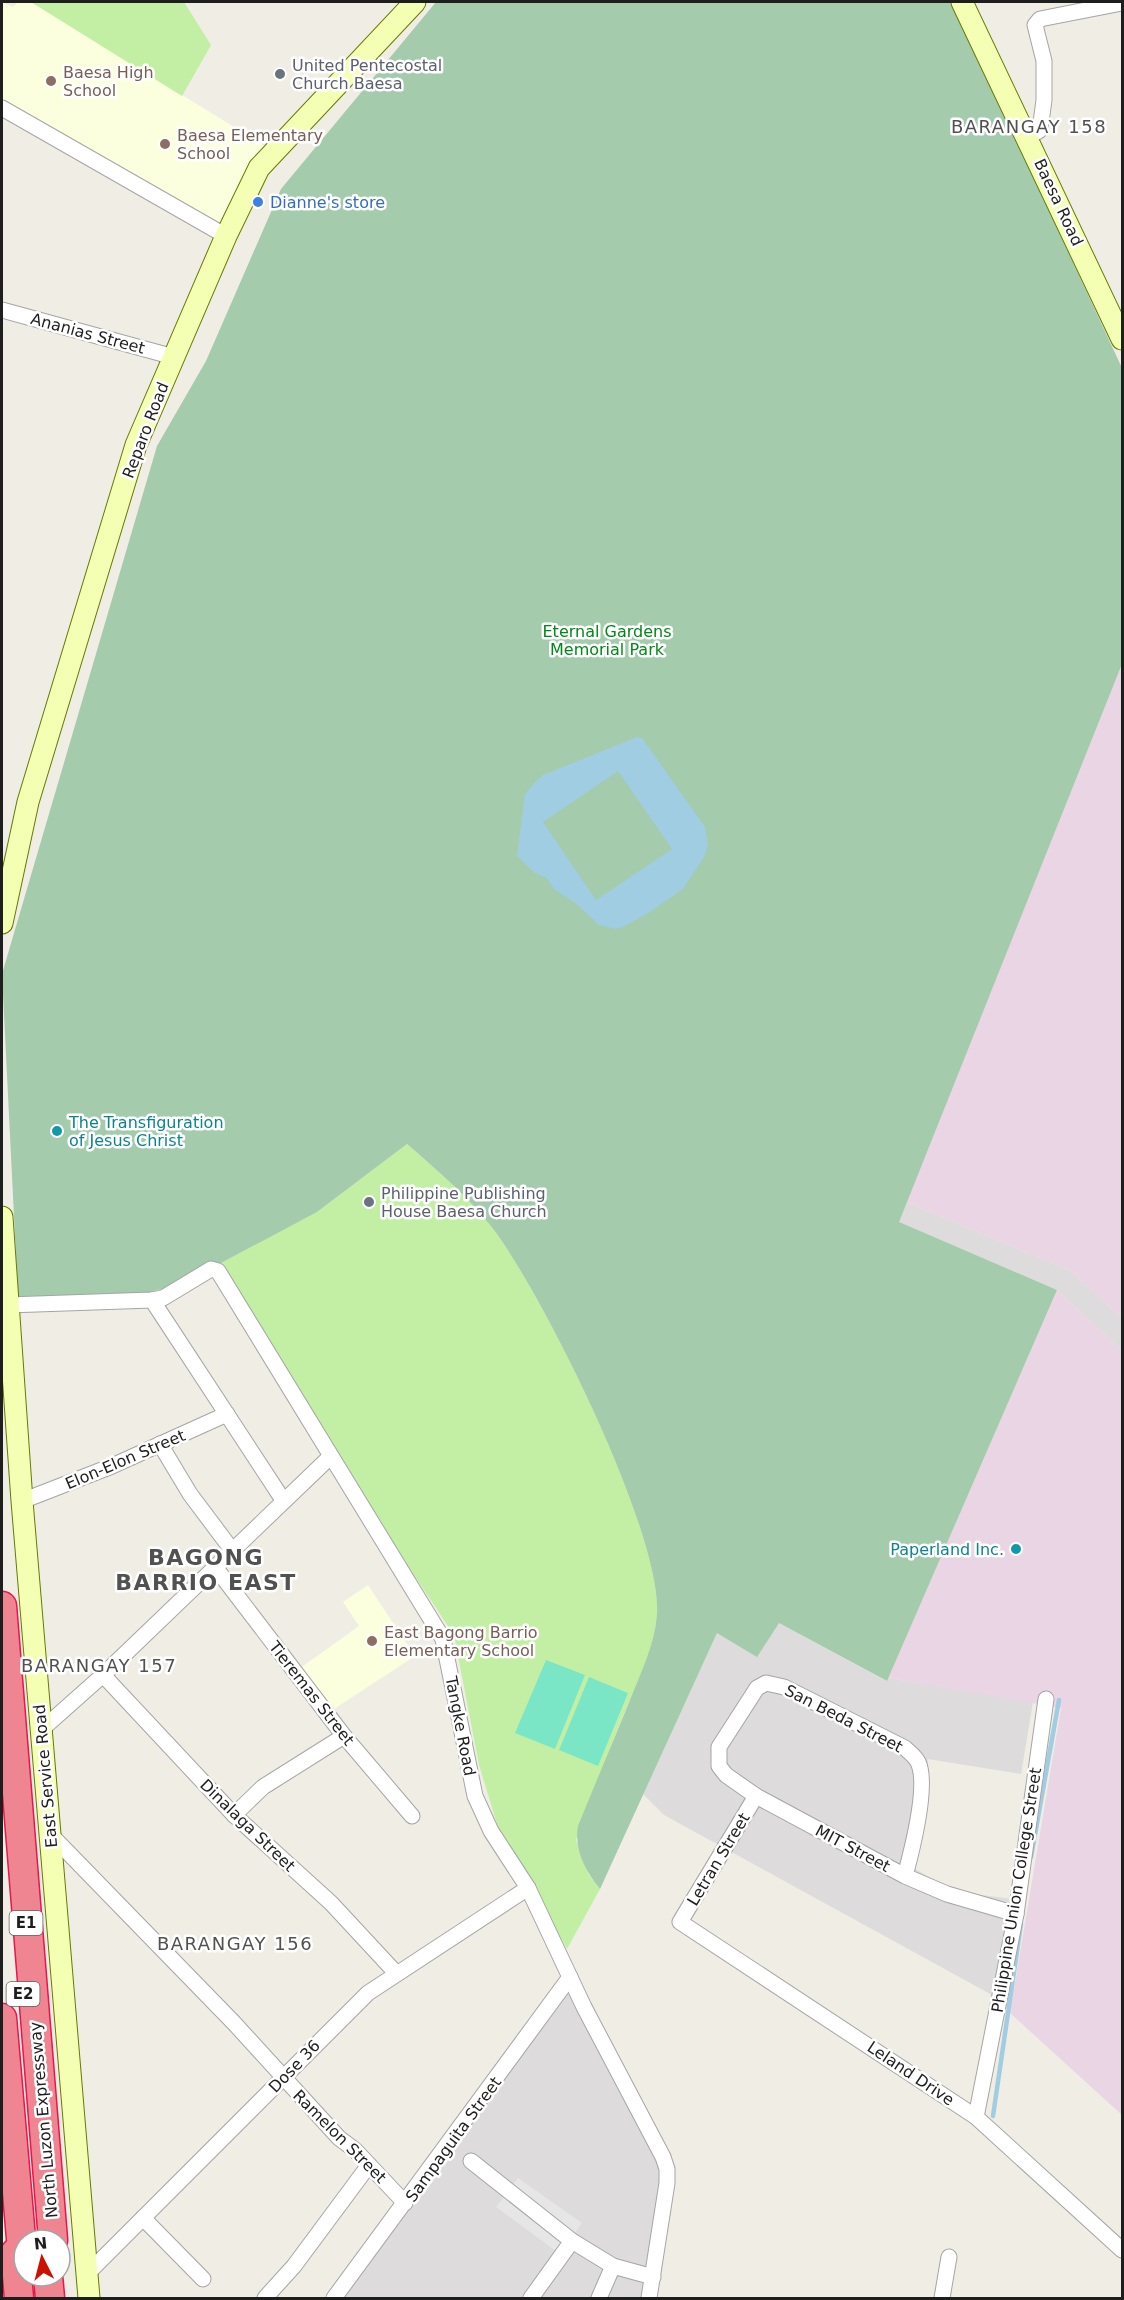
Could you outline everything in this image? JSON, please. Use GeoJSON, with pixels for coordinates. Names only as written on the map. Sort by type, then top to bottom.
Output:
{"type":"FeatureCollection","features":[{"type":"Feature","properties":{"kind":"highway","name":"North Luzon Expressway"},"geometry":{"type":"LineString","coordinates":[[2,1606],[52,2228]]}},
{"type":"Feature","properties":{"kind":"highway","name":"E2"},"geometry":{"type":"LineString","coordinates":[[2,1748],[44,2228]]}},
{"type":"Feature","properties":{"kind":"highway","name":"E2"},"geometry":{"type":"LineString","coordinates":[[2,2018],[20,2228]]}},
{"type":"Feature","properties":{"kind":"highway"},"geometry":{"type":"LineString","coordinates":[[2,2102],[19,2298]]}},
{"type":"Feature","properties":{"kind":"street","name":"Reparo Road"},"geometry":{"type":"LineString","coordinates":[[2,923],[28,802],[136,445],[226,236],[259,168],[414,2]]}},
{"type":"Feature","properties":{"kind":"street","name":"Baesa Road"},"geometry":{"type":"LineString","coordinates":[[962,2],[1029,137],[1122,339]]}},
{"type":"Feature","properties":{"kind":"street"},"geometry":{"type":"LineString","coordinates":[[1029,137],[1040,130],[1044,100],[1044,61],[1035,25],[1040,19],[1122,3]]}},
{"type":"Feature","properties":{"kind":"street"},"geometry":{"type":"LineString","coordinates":[[2,108],[226,236]]}},
{"type":"Feature","properties":{"kind":"street","name":"Ananias Street"},"geometry":{"type":"LineString","coordinates":[[2,310],[174,357]]}},
{"type":"Feature","properties":{"kind":"street","name":"East Service Road"},"geometry":{"type":"LineString","coordinates":[[2,1217],[40,1731],[51,1835],[89,2298]]}},
{"type":"Feature","properties":{"kind":"street","name":"Tangke Road"},"geometry":{"type":"LineString","coordinates":[[152,1300],[163,1298],[211,1269],[218,1271],[443,1639],[475,1796],[491,1832],[528,1888],[570,1977],[663,2157],[667,2169],[665,2198],[649,2298]]}},
{"type":"Feature","properties":{"kind":"street"},"geometry":{"type":"LineString","coordinates":[[8,1305],[152,1300],[283,1500]]}},
{"type":"Feature","properties":{"kind":"street","name":"Elon-Elon Street"},"geometry":{"type":"LineString","coordinates":[[22,1501],[227,1414]]}},
{"type":"Feature","properties":{"kind":"street"},"geometry":{"type":"LineString","coordinates":[[160,1444],[190,1494],[232,1550]]}},
{"type":"Feature","properties":{"kind":"street"},"geometry":{"type":"LineString","coordinates":[[40,1731],[103,1675],[330,1457]]}},
{"type":"Feature","properties":{"kind":"street","name":"Tieremas Street"},"geometry":{"type":"LineString","coordinates":[[215,1567],[344,1736],[412,1816]]}},
{"type":"Feature","properties":{"kind":"street","name":"Dinalaga Street"},"geometry":{"type":"LineString","coordinates":[[103,1675],[234,1815],[331,1903],[396,1973]]}},
{"type":"Feature","properties":{"kind":"street","name":"San Beda Street"},"geometry":{"type":"LineString","coordinates":[[719,1747],[757,1688],[766,1683],[784,1687],[905,1748],[917,1761],[922,1776],[916,1830],[905,1876]]}},
{"type":"Feature","properties":{"kind":"street","name":"Philippine Union College Street"},"geometry":{"type":"LineString","coordinates":[[976,2117],[1016,1914],[1046,1699]]}},
{"type":"Feature","properties":{"kind":"street"},"geometry":{"type":"LineString","coordinates":[[234,1815],[263,1787],[344,1736]]}},
{"type":"Feature","properties":{"kind":"street","name":"MIT Street"},"geometry":{"type":"LineString","coordinates":[[719,1747],[719,1766],[756,1796],[905,1876],[948,1894],[1016,1914]]}},
{"type":"Feature","properties":{"kind":"street","name":"Letran Street"},"geometry":{"type":"LineString","coordinates":[[680,1922],[756,1796]]}},
{"type":"Feature","properties":{"kind":"street","name":"Ramelon Street"},"geometry":{"type":"LineString","coordinates":[[51,1835],[339,2138],[369,2165],[405,2203]]}},
{"type":"Feature","properties":{"kind":"street","name":"Dose 36"},"geometry":{"type":"LineString","coordinates":[[87,2274],[344,2015],[396,1973],[528,1888]]}},
{"type":"Feature","properties":{"kind":"street","name":"Leland Drive"},"geometry":{"type":"LineString","coordinates":[[680,1922],[976,2117],[1122,2250]]}},
{"type":"Feature","properties":{"kind":"street","name":"Sampaguita Street"},"geometry":{"type":"LineString","coordinates":[[334,2298],[570,1977]]}},
{"type":"Feature","properties":{"kind":"street"},"geometry":{"type":"LineString","coordinates":[[471,2161],[572,2241],[613,2266],[653,2277]]}},
{"type":"Feature","properties":{"kind":"street"},"geometry":{"type":"LineString","coordinates":[[265,2298],[294,2266],[369,2165]]}},
{"type":"Feature","properties":{"kind":"street"},"geometry":{"type":"LineString","coordinates":[[143,2218],[203,2279]]}},
{"type":"Feature","properties":{"kind":"street"},"geometry":{"type":"LineString","coordinates":[[531,2298],[572,2241]]}},
{"type":"Feature","properties":{"kind":"street"},"geometry":{"type":"LineString","coordinates":[[942,2298],[949,2257]]}},
{"type":"Feature","properties":{"kind":"street"},"geometry":{"type":"LineString","coordinates":[[599,2298],[613,2266]]}},
{"type":"Feature","properties":{"kind":"shaded area","name":"Baesa Elementary School"},"geometry":{"type":"Polygon","coordinates":[[[2,2],[13,7],[18,2],[31,2],[268,148],[225,229],[2,107],[2,2]]]}},
{"type":"Feature","properties":{"kind":"shaded area"},"geometry":{"type":"Polygon","coordinates":[[[1122,664],[1122,1318],[1069,1270],[906,1202],[1122,664]]]}},
{"type":"Feature","properties":{"kind":"shaded area"},"geometry":{"type":"Polygon","coordinates":[[[906,1202],[1069,1270],[1122,1318],[1122,1351],[1057,1290],[898,1222],[906,1202]]]}},
{"type":"Feature","properties":{"kind":"shaded area"},"geometry":{"type":"Polygon","coordinates":[[[1057,1290],[1122,1351],[1122,2115],[1010,2013],[1061,1708],[888,1678],[1057,1290]]]}},
{"type":"Feature","properties":{"kind":"shaded area","name":"East Bagong Barrio Elementary School"},"geometry":{"type":"Polygon","coordinates":[[[368,1585],[415,1656],[331,1711],[299,1669],[359,1626],[343,1602],[368,1585]]]}},
{"type":"Feature","properties":{"kind":"shaded area"},"geometry":{"type":"Polygon","coordinates":[[[779,1623],[886,1681],[888,1678],[1033,1702],[1021,1774],[928,1759],[909,1865],[951,1891],[1020,1900],[1003,2001],[664,1815],[643,1794],[717,1633],[779,1623]]]}},
{"type":"Feature","properties":{"kind":"shaded area"},"geometry":{"type":"Polygon","coordinates":[[[570,1991],[664,2176],[645,2298],[339,2298],[570,1991]]]}},
{"type":"Feature","properties":{"kind":"shaded area"},"geometry":{"type":"Polygon","coordinates":[[[518,2178],[582,2223],[572,2237],[509,2190],[518,2178]]]}},
{"type":"Feature","properties":{"kind":"shaded area"},"geometry":{"type":"Polygon","coordinates":[[[506,2195],[569,2241],[560,2254],[496,2207],[506,2195]]]}},
{"type":"Feature","properties":{"kind":"green space"},"geometry":{"type":"Polygon","coordinates":[[[31,2],[184,2],[211,45],[182,96],[31,2]]]}},
{"type":"Feature","properties":{"kind":"green space","name":"Eternal Gardens Memorial Park"},"geometry":{"type":"Polygon","coordinates":[[[436,2],[952,2],[1122,368],[1122,664],[899,1222],[1057,1290],[887,1681],[779,1623],[757,1657],[717,1633],[600,1889],[590,1875],[579,1851],[578,1826],[650,1647],[657,1614],[653,1577],[641,1529],[621,1475],[569,1360],[516,1262],[494,1230],[464,1195],[407,1144],[317,1212],[185,1282],[145,1293],[124,1295],[18,1297],[2,974],[157,446],[206,361],[281,189],[436,2]]]}},
{"type":"Feature","properties":{"kind":"green space"},"geometry":{"type":"Polygon","coordinates":[[[407,1144],[474,1206],[516,1262],[569,1360],[596,1417],[641,1530],[654,1578],[657,1615],[652,1642],[576,1840],[589,1875],[600,1889],[567,1949],[497,1824],[479,1765],[454,1635],[333,1454],[218,1263],[317,1212],[407,1144]]]}},
{"type":"Feature","properties":{"kind":"green space"},"geometry":{"type":"Polygon","coordinates":[[[546,1660],[585,1675],[555,1749],[515,1733],[546,1660]]]}},
{"type":"Feature","properties":{"kind":"green space"},"geometry":{"type":"Polygon","coordinates":[[[589,1677],[628,1693],[598,1766],[559,1750],[589,1677]]]}},
{"type":"Feature","properties":{"kind":"water"},"geometry":{"type":"Polygon","coordinates":[[[637,737],[643,739],[705,827],[708,845],[704,857],[683,889],[650,912],[623,927],[615,929],[599,925],[574,902],[554,889],[547,878],[535,873],[517,856],[525,794],[543,775],[637,737]],[[618,771],[543,822],[596,900],[672,849],[618,771]]]}},
{"type":"Feature","properties":{"kind":"waterway"},"geometry":{"type":"LineString","coordinates":[[1031,1857],[1059,1700]]}},
{"type":"Feature","properties":{"kind":"waterway"},"geometry":{"type":"LineString","coordinates":[[993,2116],[1021,1924]]}},
{"type":"Feature","properties":{"kind":"place","name":"United Pentecostal Church Baesa"},"geometry":{"type":"Point","coordinates":[280,74]}},
{"type":"Feature","properties":{"kind":"place","name":"Baesa High School"},"geometry":{"type":"Point","coordinates":[51,81]}},
{"type":"Feature","properties":{"kind":"place","name":"Baesa Elementary School"},"geometry":{"type":"Point","coordinates":[165,144]}},
{"type":"Feature","properties":{"kind":"place","name":"Dianne's store"},"geometry":{"type":"Point","coordinates":[258,202]}},
{"type":"Feature","properties":{"kind":"place","name":"The Transfiguration of Jesus Christ"},"geometry":{"type":"Point","coordinates":[57,1131]}},
{"type":"Feature","properties":{"kind":"place","name":"Philippine Publishing House Baesa Church"},"geometry":{"type":"Point","coordinates":[369,1202]}},
{"type":"Feature","properties":{"kind":"place","name":"Paperland Inc."},"geometry":{"type":"Point","coordinates":[1016,1549]}},
{"type":"Feature","properties":{"kind":"place","name":"East Bagong Barrio Elementary School"},"geometry":{"type":"Point","coordinates":[372,1641]}},
{"type":"Feature","properties":{"kind":"district","name":"BARANGAY 158"},"geometry":{"type":"Point","coordinates":[1029,127]}},
{"type":"Feature","properties":{"kind":"district","name":"BAGONG BARRIO EAST"},"geometry":{"type":"Point","coordinates":[206,1570]}},
{"type":"Feature","properties":{"kind":"district","name":"BARANGAY 157"},"geometry":{"type":"Point","coordinates":[99,1666]}},
{"type":"Feature","properties":{"kind":"district","name":"BARANGAY 156"},"geometry":{"type":"Point","coordinates":[235,1944]}}]}
